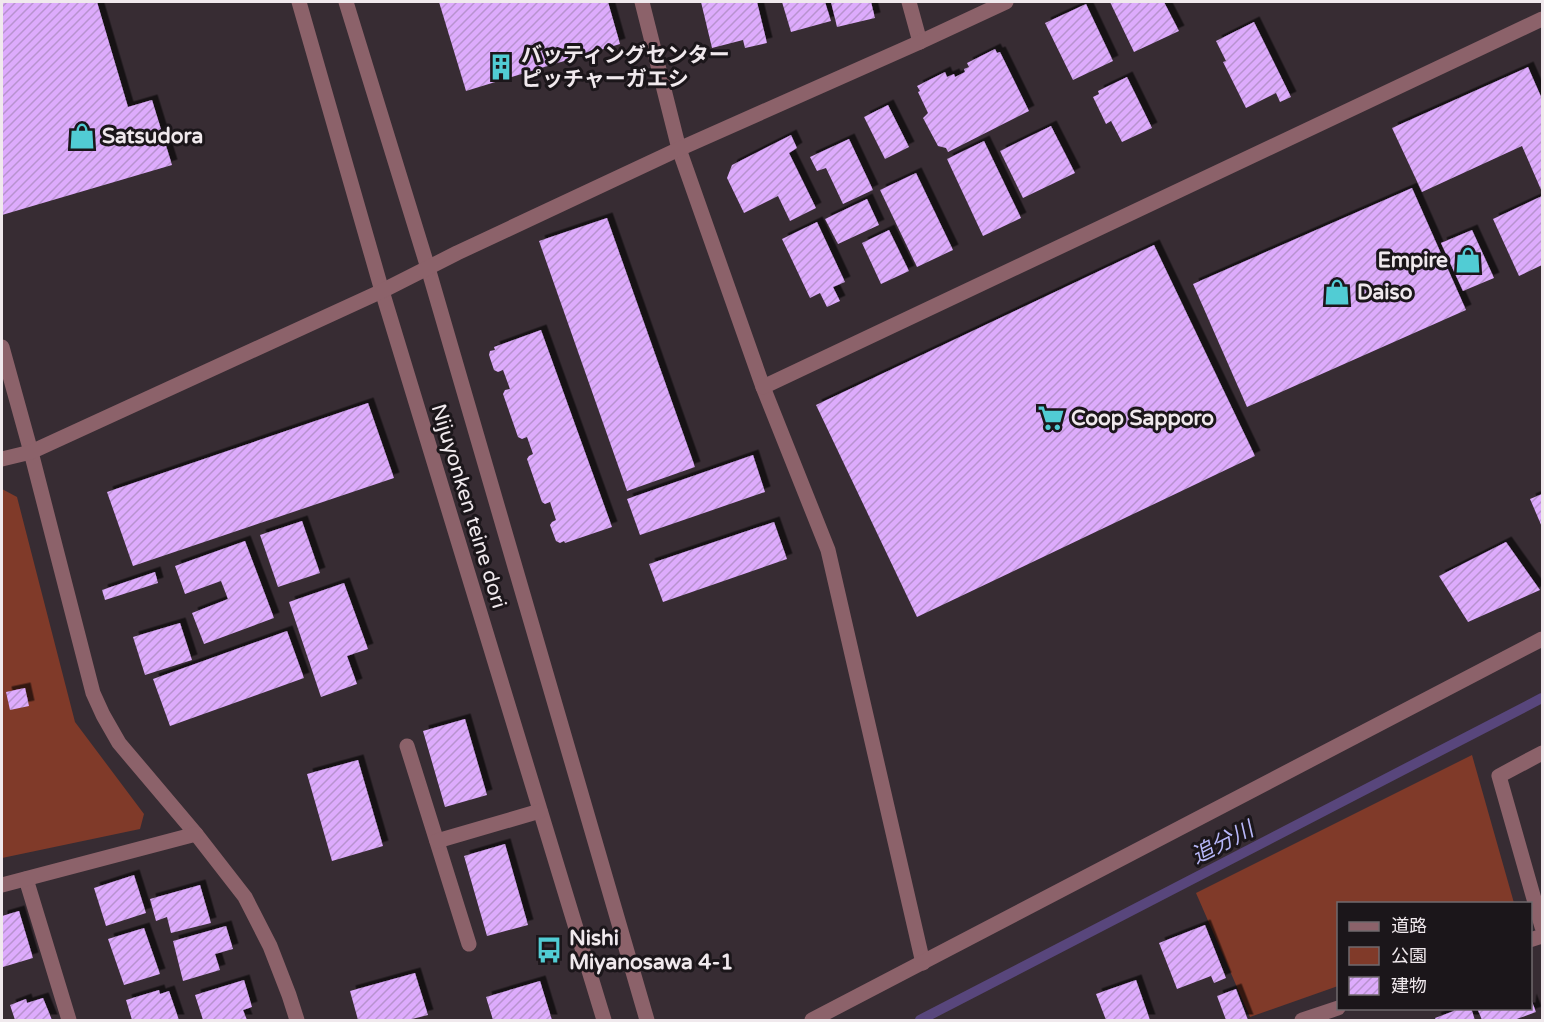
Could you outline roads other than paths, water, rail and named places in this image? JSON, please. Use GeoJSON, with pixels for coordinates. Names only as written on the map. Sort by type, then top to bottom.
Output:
{"type":"FeatureCollection","features":[{"type":"Feature","properties":{"kind":"street","name":"Nijuyonken teine dori"},"geometry":{"type":"LineString","coordinates":[[299,2],[382,291],[604,1020]]}},
{"type":"Feature","properties":{"kind":"street","name":"Nijuyonken teine dori"},"geometry":{"type":"LineString","coordinates":[[346,2],[428,268],[647,1020]]}},
{"type":"Feature","properties":{"kind":"street"},"geometry":{"type":"LineString","coordinates":[[642,2],[679,148],[763,387],[828,550],[923,963]]}},
{"type":"Feature","properties":{"kind":"street"},"geometry":{"type":"LineString","coordinates":[[909,2],[920,42]]}},
{"type":"Feature","properties":{"kind":"street"},"geometry":{"type":"LineString","coordinates":[[2,459],[31,452],[382,291],[679,148],[1006,2]]}},
{"type":"Feature","properties":{"kind":"street"},"geometry":{"type":"LineString","coordinates":[[763,387],[1542,19]]}},
{"type":"Feature","properties":{"kind":"street"},"geometry":{"type":"LineString","coordinates":[[2,347],[93,693],[119,743],[196,834],[245,897],[270,946],[290,995],[297,1020]]}},
{"type":"Feature","properties":{"kind":"street"},"geometry":{"type":"LineString","coordinates":[[812,1020],[1542,639]]}},
{"type":"Feature","properties":{"kind":"street"},"geometry":{"type":"LineString","coordinates":[[407,746],[469,944]]}},
{"type":"Feature","properties":{"kind":"street"},"geometry":{"type":"LineString","coordinates":[[1542,753],[1499,776],[1542,927]]}},
{"type":"Feature","properties":{"kind":"street"},"geometry":{"type":"LineString","coordinates":[[437,841],[540,811]]}},
{"type":"Feature","properties":{"kind":"street"},"geometry":{"type":"LineString","coordinates":[[2,885],[196,834]]}},
{"type":"Feature","properties":{"kind":"street"},"geometry":{"type":"LineString","coordinates":[[26,879],[69,1020]]}},
{"type":"Feature","properties":{"kind":"street"},"geometry":{"type":"LineString","coordinates":[[1302,1020],[1337,1008]]}},
{"type":"Feature","properties":{"kind":"waterway","name":"追分川"},"geometry":{"type":"LineString","coordinates":[[920,1020],[1542,698]]}},
{"type":"Feature","properties":{"kind":"place","name":"バッティングセンター ピッチャーガエシ"},"geometry":{"type":"Point","coordinates":[501,67]}},
{"type":"Feature","properties":{"kind":"place","name":"Satsudora"},"geometry":{"type":"Point","coordinates":[82,136]}},
{"type":"Feature","properties":{"kind":"place","name":"Empire"},"geometry":{"type":"Point","coordinates":[1468,260]}},
{"type":"Feature","properties":{"kind":"place","name":"Daiso"},"geometry":{"type":"Point","coordinates":[1337,292]}},
{"type":"Feature","properties":{"kind":"place","name":"Coop Sapporo"},"geometry":{"type":"Point","coordinates":[1051,418]}},
{"type":"Feature","properties":{"kind":"place","name":"Nishi Miyanosawa 4-1"},"geometry":{"type":"Point","coordinates":[549,950]}}]}
